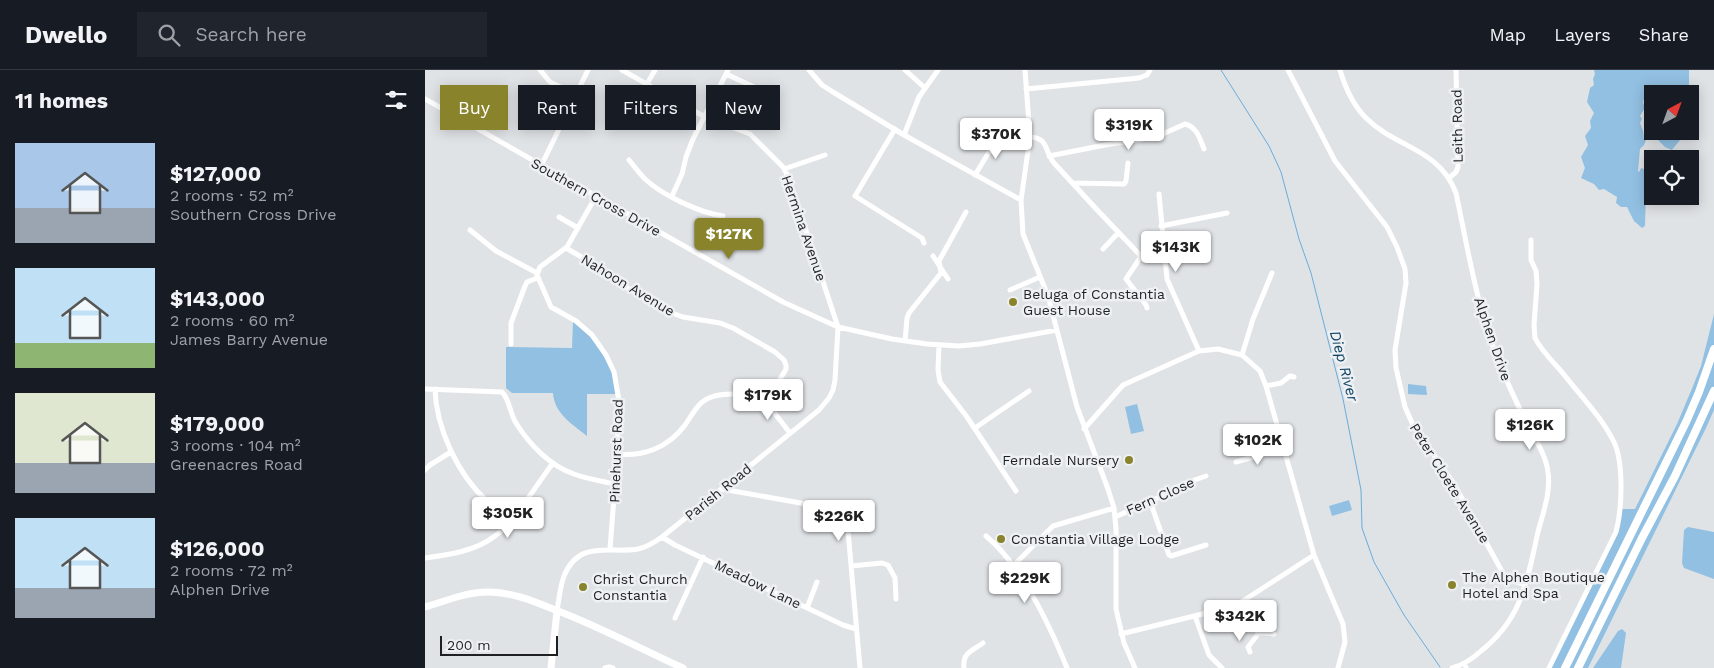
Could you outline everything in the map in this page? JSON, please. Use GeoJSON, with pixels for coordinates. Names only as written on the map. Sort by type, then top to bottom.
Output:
{"type":"FeatureCollection","features":[{"type":"Feature","properties":{"kind":"highway"},"geometry":{"type":"LineString","coordinates":[[1565,668],[1687,420],[1714,349]]}},
{"type":"Feature","properties":{"kind":"highway"},"geometry":{"type":"LineString","coordinates":[[1578,668],[1675,476],[1714,391]]}},
{"type":"Feature","properties":{"kind":"main road"},"geometry":{"type":"LineString","coordinates":[[425,607],[462,595],[489,592],[520,596],[683,668]]}},
{"type":"Feature","properties":{"kind":"main road"},"geometry":{"type":"LineString","coordinates":[[551,668],[557,611]]}},
{"type":"Feature","properties":{"kind":"street"},"geometry":{"type":"LineString","coordinates":[[540,70],[550,82],[556,85]]}},
{"type":"Feature","properties":{"kind":"street"},"geometry":{"type":"LineString","coordinates":[[580,85],[588,70]]}},
{"type":"Feature","properties":{"kind":"street","name":"Hermina Avenue"},"geometry":{"type":"LineString","coordinates":[[622,70],[705,117],[750,134],[784,169],[789,176],[838,327]]}},
{"type":"Feature","properties":{"kind":"street"},"geometry":{"type":"LineString","coordinates":[[647,84],[655,70]]}},
{"type":"Feature","properties":{"kind":"street"},"geometry":{"type":"LineString","coordinates":[[809,70],[822,84],[904,135],[1021,200]]}},
{"type":"Feature","properties":{"kind":"street"},"geometry":{"type":"LineString","coordinates":[[905,70],[925,88]]}},
{"type":"Feature","properties":{"kind":"street"},"geometry":{"type":"LineString","coordinates":[[904,135],[915,107],[925,88],[938,70]]}},
{"type":"Feature","properties":{"kind":"street"},"geometry":{"type":"LineString","coordinates":[[1025,70],[1030,137],[1021,200],[1023,234],[1051,306],[1070,385],[1084,429],[1114,508],[1117,620],[1128,655],[1135,668]]}},
{"type":"Feature","properties":{"kind":"street"},"geometry":{"type":"LineString","coordinates":[[1026,89],[1139,78],[1147,75],[1150,70]]}},
{"type":"Feature","properties":{"kind":"street","name":"Peter Cloete Avenue"},"geometry":{"type":"LineString","coordinates":[[1288,70],[1335,161],[1387,227],[1405,269],[1406,283],[1397,337],[1396,368],[1405,407],[1413,425],[1454,484],[1504,575],[1511,580],[1525,585]]}},
{"type":"Feature","properties":{"kind":"street","name":"Alphen Drive"},"geometry":{"type":"LineString","coordinates":[[1340,70],[1353,100],[1367,118],[1382,130],[1438,164],[1449,178],[1457,193],[1486,325],[1514,398],[1542,452],[1548,469],[1548,491],[1519,604],[1505,629],[1492,643],[1464,667],[1452,668]]}},
{"type":"Feature","properties":{"kind":"street","name":"Leith Road"},"geometry":{"type":"LineString","coordinates":[[1449,178],[1456,172],[1458,167],[1456,70]]}},
{"type":"Feature","properties":{"kind":"street"},"geometry":{"type":"LineString","coordinates":[[672,196],[682,174],[690,148],[727,72],[753,85]]}},
{"type":"Feature","properties":{"kind":"street","name":"Southern Cross Drive"},"geometry":{"type":"LineString","coordinates":[[425,99],[783,302],[838,327],[905,341],[939,345],[980,344],[1057,330]]}},
{"type":"Feature","properties":{"kind":"street"},"geometry":{"type":"LineString","coordinates":[[1049,156],[1105,144],[1156,137],[1185,124],[1190,125],[1198,134],[1204,149]]}},
{"type":"Feature","properties":{"kind":"street"},"geometry":{"type":"LineString","coordinates":[[895,129],[855,196],[922,238],[924,243]]}},
{"type":"Feature","properties":{"kind":"street"},"geometry":{"type":"LineString","coordinates":[[541,166],[558,130]]}},
{"type":"Feature","properties":{"kind":"street"},"geometry":{"type":"LineString","coordinates":[[975,174],[1000,134]]}},
{"type":"Feature","properties":{"kind":"street"},"geometry":{"type":"LineString","coordinates":[[1030,137],[1038,137],[1043,141],[1049,156],[1137,252],[1141,258],[1126,279],[1147,308]]}},
{"type":"Feature","properties":{"kind":"street"},"geometry":{"type":"LineString","coordinates":[[784,169],[825,155]]}},
{"type":"Feature","properties":{"kind":"street"},"geometry":{"type":"LineString","coordinates":[[629,160],[648,182],[695,209],[723,216]]}},
{"type":"Feature","properties":{"kind":"street"},"geometry":{"type":"LineString","coordinates":[[1073,183],[1124,184],[1128,163]]}},
{"type":"Feature","properties":{"kind":"street"},"geometry":{"type":"LineString","coordinates":[[1159,194],[1167,279],[1199,351]]}},
{"type":"Feature","properties":{"kind":"street"},"geometry":{"type":"LineString","coordinates":[[511,344],[511,325],[525,286],[537,275],[540,267],[566,248],[595,196]]}},
{"type":"Feature","properties":{"kind":"street"},"geometry":{"type":"LineString","coordinates":[[905,341],[907,318],[941,273],[939,261],[966,212]]}},
{"type":"Feature","properties":{"kind":"street"},"geometry":{"type":"LineString","coordinates":[[1161,226],[1227,213]]}},
{"type":"Feature","properties":{"kind":"street"},"geometry":{"type":"LineString","coordinates":[[559,217],[578,228]]}},
{"type":"Feature","properties":{"kind":"street"},"geometry":{"type":"LineString","coordinates":[[470,230],[496,251],[537,275]]}},
{"type":"Feature","properties":{"kind":"street"},"geometry":{"type":"LineString","coordinates":[[1103,249],[1118,233]]}},
{"type":"Feature","properties":{"kind":"street"},"geometry":{"type":"LineString","coordinates":[[1531,240],[1531,260],[1536,271],[1537,284],[1535,338],[1598,418],[1613,441],[1617,448],[1621,487],[1620,517],[1616,532],[1549,668]]}},
{"type":"Feature","properties":{"kind":"street","name":"Nahoon Avenue"},"geometry":{"type":"LineString","coordinates":[[566,248],[607,272],[624,286],[669,312],[683,317],[727,325],[775,352],[784,360],[786,369],[768,400]]}},
{"type":"Feature","properties":{"kind":"street"},"geometry":{"type":"LineString","coordinates":[[933,256],[947,279]]}},
{"type":"Feature","properties":{"kind":"street"},"geometry":{"type":"LineString","coordinates":[[1241,355],[1272,273]]}},
{"type":"Feature","properties":{"kind":"street","name":"Pinehurst Road"},"geometry":{"type":"LineString","coordinates":[[537,275],[551,307],[576,321],[597,341],[614,372],[618,393],[615,484],[610,549]]}},
{"type":"Feature","properties":{"kind":"street"},"geometry":{"type":"LineString","coordinates":[[1010,290],[1040,277]]}},
{"type":"Feature","properties":{"kind":"street","name":"Parish Road"},"geometry":{"type":"LineString","coordinates":[[557,611],[562,581],[571,564],[588,552],[610,549],[630,550],[644,547],[662,536],[819,410],[829,398],[835,380],[838,327]]}},
{"type":"Feature","properties":{"kind":"street"},"geometry":{"type":"LineString","coordinates":[[939,345],[937,370],[940,382],[975,428],[1016,491]]}},
{"type":"Feature","properties":{"kind":"street"},"geometry":{"type":"LineString","coordinates":[[1084,429],[1123,385],[1199,351],[1218,349],[1241,355],[1260,372],[1266,386],[1314,555],[1345,630],[1343,654],[1338,668]]}},
{"type":"Feature","properties":{"kind":"street"},"geometry":{"type":"LineString","coordinates":[[1266,386],[1281,383],[1289,376],[1294,377]]}},
{"type":"Feature","properties":{"kind":"street"},"geometry":{"type":"LineString","coordinates":[[425,389],[500,391],[503,393],[521,432],[553,463],[575,475],[615,484]]}},
{"type":"Feature","properties":{"kind":"street"},"geometry":{"type":"LineString","coordinates":[[435,390],[436,410],[451,452],[481,494],[512,519]]}},
{"type":"Feature","properties":{"kind":"street"},"geometry":{"type":"LineString","coordinates":[[975,428],[1029,391]]}},
{"type":"Feature","properties":{"kind":"street"},"geometry":{"type":"LineString","coordinates":[[616,454],[644,453],[657,449],[667,443],[683,427],[698,406],[710,397],[747,394],[768,400],[769,406],[790,434]]}},
{"type":"Feature","properties":{"kind":"street"},"geometry":{"type":"LineString","coordinates":[[1236,462],[1284,449]]}},
{"type":"Feature","properties":{"kind":"street"},"geometry":{"type":"LineString","coordinates":[[425,470],[430,464],[451,452]]}},
{"type":"Feature","properties":{"kind":"street"},"geometry":{"type":"LineString","coordinates":[[425,558],[478,546],[495,537],[512,519],[553,463]]}},
{"type":"Feature","properties":{"kind":"street","name":"Fern Close"},"geometry":{"type":"LineString","coordinates":[[1115,517],[1183,484],[1206,476]]}},
{"type":"Feature","properties":{"kind":"street"},"geometry":{"type":"LineString","coordinates":[[731,482],[735,491]]}},
{"type":"Feature","properties":{"kind":"street"},"geometry":{"type":"LineString","coordinates":[[722,489],[840,510],[844,513],[847,519],[859,668]]}},
{"type":"Feature","properties":{"kind":"street"},"geometry":{"type":"LineString","coordinates":[[1150,501],[1169,555],[1206,545]]}},
{"type":"Feature","properties":{"kind":"street"},"geometry":{"type":"LineString","coordinates":[[1013,566],[1053,526],[1114,508]]}},
{"type":"Feature","properties":{"kind":"street","name":"Meadow Lane"},"geometry":{"type":"LineString","coordinates":[[662,536],[675,545],[843,625],[856,629]]}},
{"type":"Feature","properties":{"kind":"street"},"geometry":{"type":"LineString","coordinates":[[986,536],[1000,548],[1013,566],[1046,622],[1067,668]]}},
{"type":"Feature","properties":{"kind":"street"},"geometry":{"type":"LineString","coordinates":[[1121,634],[1235,606],[1314,555]]}},
{"type":"Feature","properties":{"kind":"street"},"geometry":{"type":"LineString","coordinates":[[675,618],[703,557]]}},
{"type":"Feature","properties":{"kind":"street"},"geometry":{"type":"LineString","coordinates":[[851,566],[882,563],[888,565],[895,578],[896,599]]}},
{"type":"Feature","properties":{"kind":"street"},"geometry":{"type":"LineString","coordinates":[[807,608],[817,582]]}},
{"type":"Feature","properties":{"kind":"street"},"geometry":{"type":"LineString","coordinates":[[1235,606],[1259,633],[1274,634]]}},
{"type":"Feature","properties":{"kind":"street"},"geometry":{"type":"LineString","coordinates":[[1195,616],[1209,655],[1222,668]]}},
{"type":"Feature","properties":{"kind":"street"},"geometry":{"type":"LineString","coordinates":[[1250,652],[1249,647],[1259,633]]}},
{"type":"Feature","properties":{"kind":"street"},"geometry":{"type":"LineString","coordinates":[[964,668],[963,659],[965,656],[983,643]]}},
{"type":"Feature","properties":{"kind":"street"},"geometry":{"type":"LineString","coordinates":[[605,668],[613,668]]}},
{"type":"Feature","properties":{"kind":"shaded area"},"geometry":{"type":"Polygon","coordinates":[[[1594,70],[1689,70],[1689,85],[1644,85],[1644,110],[1640,116],[1642,119],[1640,123],[1644,140],[1646,140],[1640,149],[1638,171],[1641,168],[1644,169],[1645,226],[1642,228],[1634,221],[1627,207],[1621,207],[1616,203],[1617,197],[1604,189],[1599,190],[1594,184],[1581,178],[1585,168],[1581,157],[1588,145],[1585,136],[1591,128],[1590,121],[1594,113],[1587,102],[1590,88],[1594,85],[1593,79],[1594,70]]]}},
{"type":"Feature","properties":{"kind":"shaded area"},"geometry":{"type":"Polygon","coordinates":[[[1658,140],[1680,140],[1672,150],[1665,147],[1658,140]]]}},
{"type":"Feature","properties":{"kind":"shaded area"},"geometry":{"type":"Polygon","coordinates":[[[1714,314],[1714,410],[1706,428],[1588,668],[1549,668],[1613,540],[1621,509],[1635,509],[1677,424],[1701,366],[1714,314]]]}},
{"type":"Feature","properties":{"kind":"shaded area"},"geometry":{"type":"Polygon","coordinates":[[[573,321],[596,342],[613,373],[617,394],[587,394],[587,436],[560,412],[553,393],[512,393],[506,388],[506,347],[572,348],[573,321]]]}},
{"type":"Feature","properties":{"kind":"shaded area"},"geometry":{"type":"Polygon","coordinates":[[[1408,384],[1426,386],[1427,395],[1408,394],[1408,384]]]}},
{"type":"Feature","properties":{"kind":"shaded area"},"geometry":{"type":"Polygon","coordinates":[[[1137,404],[1144,431],[1131,434],[1125,407],[1137,404]]]}},
{"type":"Feature","properties":{"kind":"shaded area"},"geometry":{"type":"Polygon","coordinates":[[[1349,500],[1352,510],[1332,516],[1329,506],[1349,500]]]}},
{"type":"Feature","properties":{"kind":"shaded area"},"geometry":{"type":"Polygon","coordinates":[[[1688,527],[1714,532],[1714,579],[1684,568],[1682,563],[1684,530],[1688,527]]]}},
{"type":"Feature","properties":{"kind":"shaded area"},"geometry":{"type":"Polygon","coordinates":[[[1622,629],[1626,633],[1621,668],[1593,668],[1618,631],[1622,629]]]}},
{"type":"Feature","properties":{"kind":"waterway","name":"Diep River"},"geometry":{"type":"LineString","coordinates":[[1221,70],[1269,146],[1281,172],[1299,239],[1311,273],[1343,399],[1361,490],[1362,528],[1374,562],[1404,615],[1440,667]]}},
{"type":"Feature","properties":{"kind":"place","name":"Beluga of Constantia Guest House"},"geometry":{"type":"Point","coordinates":[1013,302]}},
{"type":"Feature","properties":{"kind":"place","name":"Ferndale Nursery"},"geometry":{"type":"Point","coordinates":[1129,460]}},
{"type":"Feature","properties":{"kind":"place","name":"Constantia Village Lodge"},"geometry":{"type":"Point","coordinates":[1001,539]}},
{"type":"Feature","properties":{"kind":"place","name":"The Alphen Boutique Hotel and Spa"},"geometry":{"type":"Point","coordinates":[1452,585]}},
{"type":"Feature","properties":{"kind":"place","name":"Christ Church Constantia"},"geometry":{"type":"Point","coordinates":[583,587]}}]}
